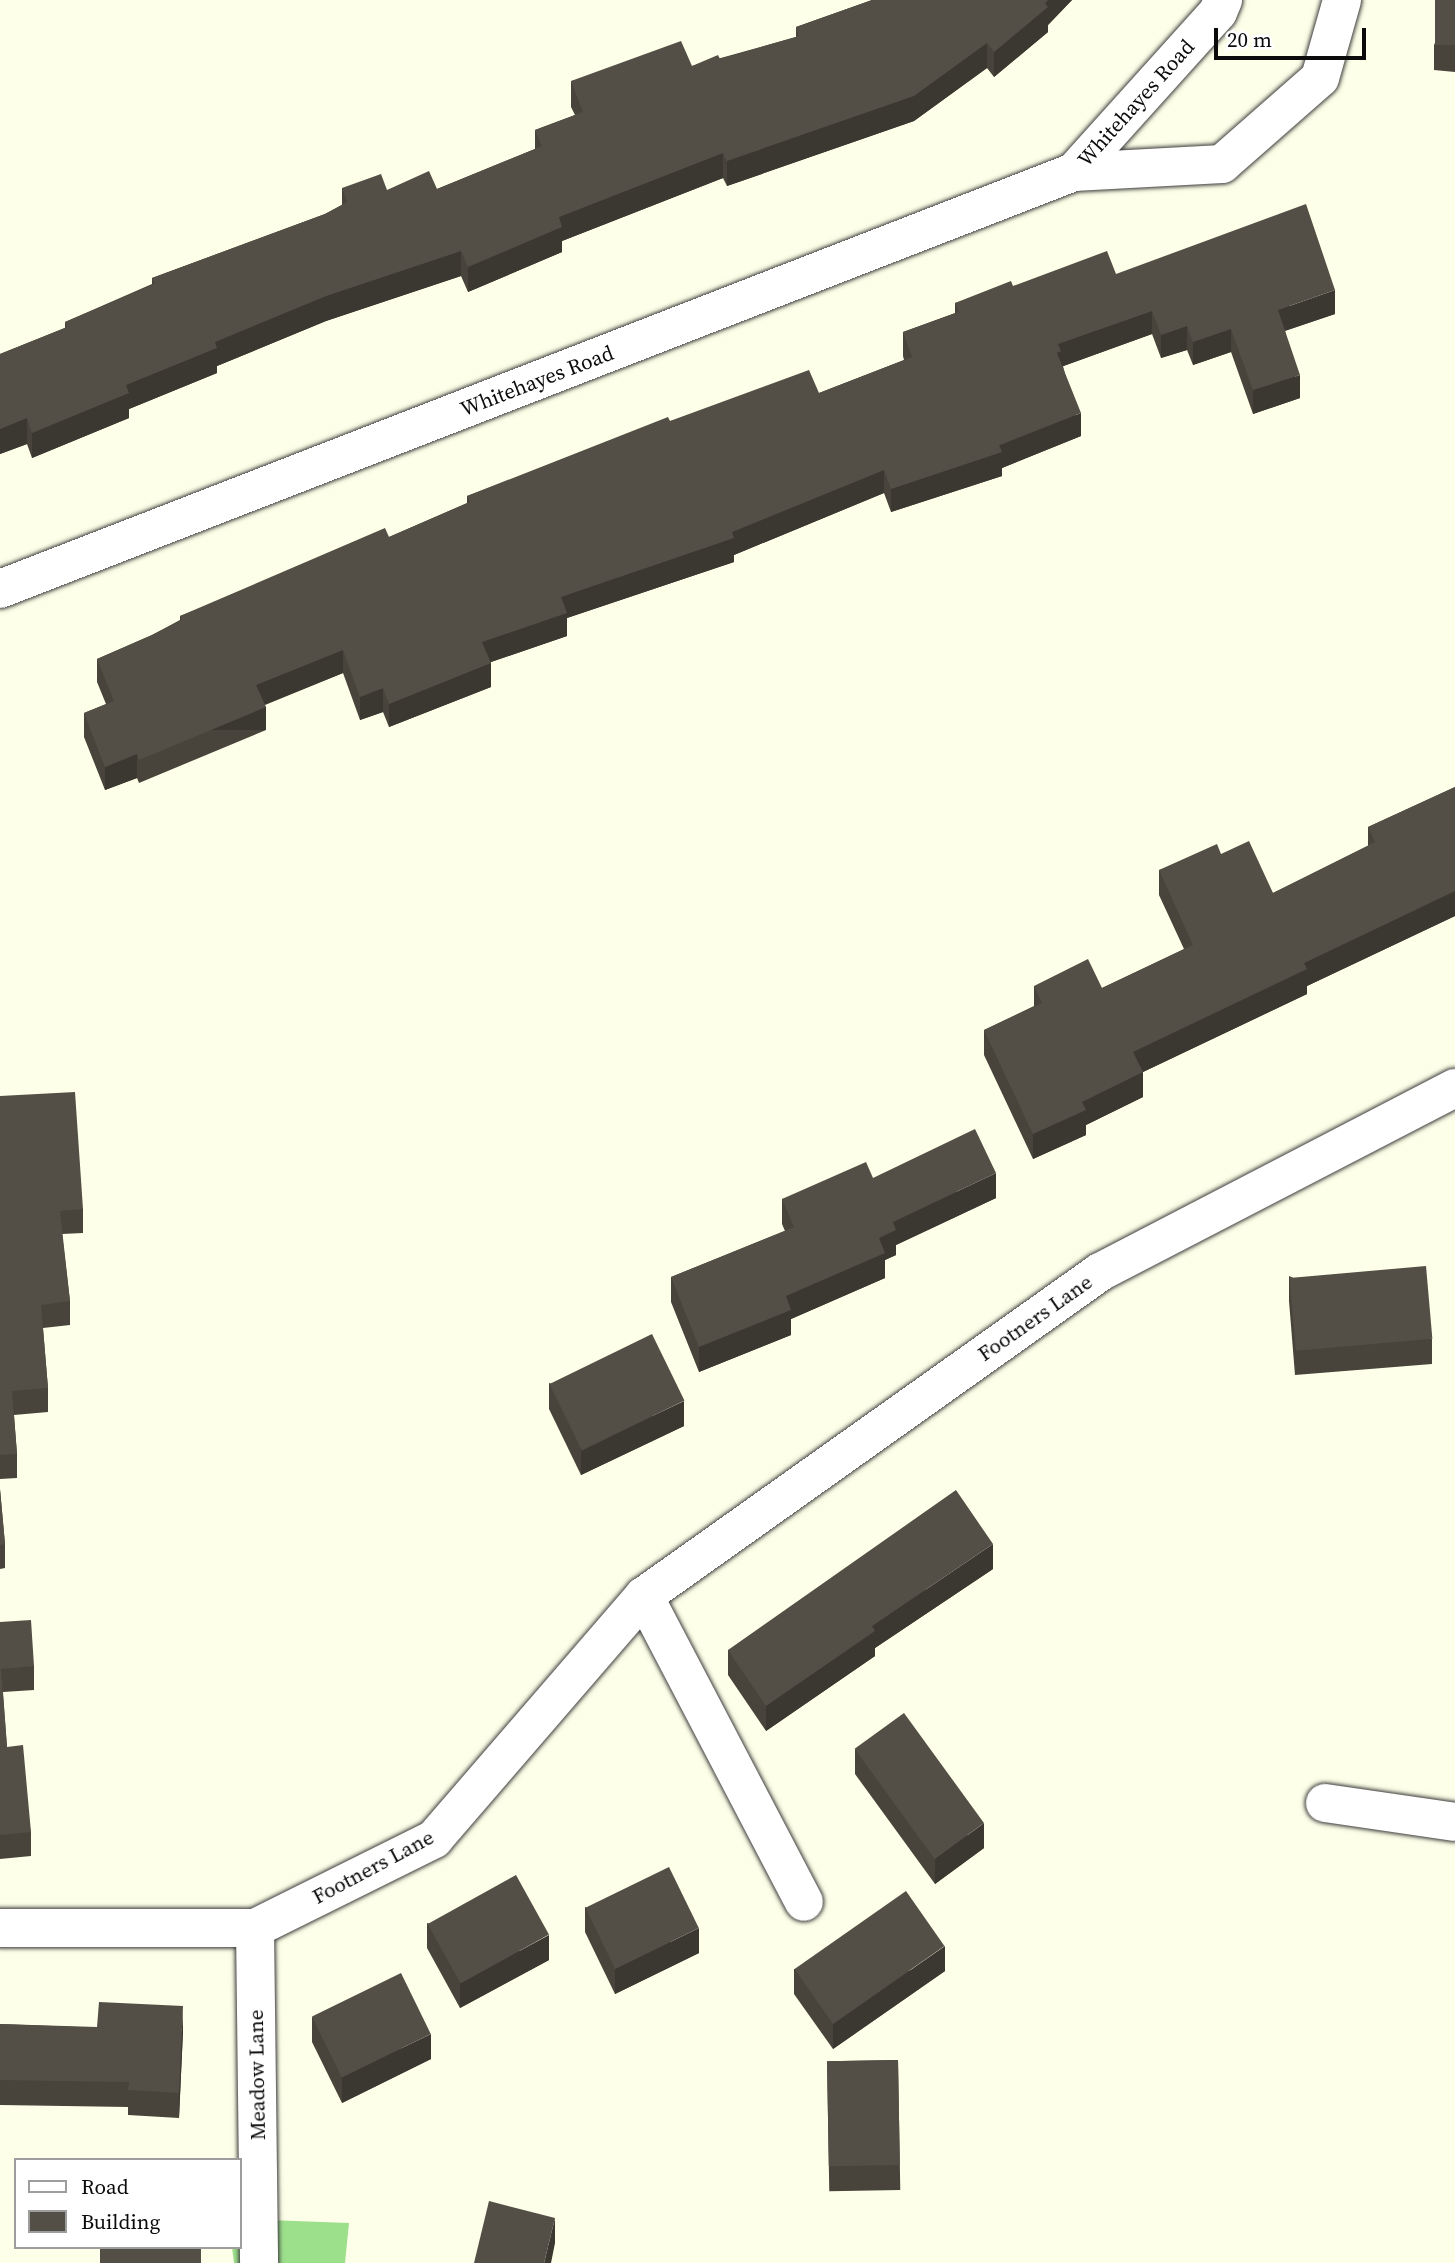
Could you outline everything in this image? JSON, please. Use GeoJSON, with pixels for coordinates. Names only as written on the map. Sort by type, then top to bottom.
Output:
{"type":"FeatureCollection","features":[{"type":"Feature","properties":{"kind":"street","name":"Whitehayes Road"},"geometry":{"type":"LineString","coordinates":[[1074,172],[1218,12],[1223,0]]}},
{"type":"Feature","properties":{"kind":"street","name":"Whitehayes Road"},"geometry":{"type":"LineString","coordinates":[[0,589],[1074,172],[1222,164],[1320,78],[1342,0]]}},
{"type":"Feature","properties":{"kind":"street","name":"Footners Lane"},"geometry":{"type":"LineString","coordinates":[[0,1928],[255,1928],[434,1839],[644,1595],[1100,1272],[1455,1088]]}},
{"type":"Feature","properties":{"kind":"street"},"geometry":{"type":"LineString","coordinates":[[644,1595],[804,1902]]}},
{"type":"Feature","properties":{"kind":"street"},"geometry":{"type":"LineString","coordinates":[[1325,1802],[1455,1822]]}},
{"type":"Feature","properties":{"kind":"street","name":"Meadow Lane"},"geometry":{"type":"LineString","coordinates":[[255,1928],[259,2263]]}},
{"type":"Feature","properties":{"kind":"green space"},"geometry":{"type":"Polygon","coordinates":[[[242,2219],[349,2223],[345,2263],[234,2263],[232,2249],[242,2249],[242,2219]]]}},
{"type":"Feature","properties":{"kind":"building"},"geometry":{"type":"Polygon","coordinates":[[[872,0],[1048,0],[1045,3],[1048,7],[994,52],[987,43],[914,96],[727,161],[723,153],[559,217],[562,227],[468,267],[461,251],[326,296],[215,342],[217,348],[126,385],[129,393],[32,433],[27,418],[0,429],[0,354],[67,327],[65,322],[155,284],[152,278],[325,214],[347,202],[342,188],[381,174],[387,190],[429,171],[437,189],[542,146],[535,130],[583,112],[571,81],[681,41],[692,66],[718,55],[720,59],[799,36],[796,27],[872,0]]]}},
{"type":"Feature","properties":{"kind":"building"},"geometry":{"type":"Polygon","coordinates":[[[1435,0],[1455,0],[1455,45],[1435,45],[1435,0]]]}},
{"type":"Feature","properties":{"kind":"building"},"geometry":{"type":"Polygon","coordinates":[[[1306,204],[1335,290],[1278,310],[1300,375],[1253,390],[1231,329],[1193,342],[1187,326],[1161,335],[1152,311],[1058,344],[1061,351],[1057,353],[1081,413],[999,445],[1002,452],[891,489],[884,470],[732,532],[734,538],[561,597],[567,613],[482,642],[491,663],[389,704],[383,688],[360,697],[343,650],[256,685],[266,707],[139,760],[137,754],[105,767],[84,713],[114,701],[97,659],[182,620],[180,616],[385,528],[389,537],[470,502],[467,496],[668,417],[670,421],[809,370],[819,393],[912,357],[903,332],[959,312],[955,303],[1011,281],[1013,286],[1107,251],[1116,274],[1306,204]]]}},
{"type":"Feature","properties":{"kind":"building"},"geometry":{"type":"Polygon","coordinates":[[[1455,787],[1455,891],[1304,963],[1307,969],[1133,1052],[1143,1072],[1082,1102],[1086,1110],[1033,1134],[984,1030],[1042,1003],[1034,986],[1088,959],[1102,988],[1193,945],[1159,870],[1217,844],[1221,854],[1249,841],[1273,893],[1375,842],[1368,827],[1455,787]]]}},
{"type":"Feature","properties":{"kind":"building"},"geometry":{"type":"Polygon","coordinates":[[[75,1092],[83,1209],[60,1211],[70,1301],[41,1305],[48,1388],[12,1391],[17,1454],[0,1455],[0,1096],[75,1092]]]}},
{"type":"Feature","properties":{"kind":"building"},"geometry":{"type":"Polygon","coordinates":[[[975,1129],[996,1173],[893,1222],[896,1230],[879,1238],[885,1253],[786,1296],[791,1310],[699,1347],[671,1277],[794,1227],[782,1199],[866,1162],[873,1178],[975,1129]]]}},
{"type":"Feature","properties":{"kind":"building"},"geometry":{"type":"Polygon","coordinates":[[[1426,1266],[1432,1339],[1296,1351],[1290,1278],[1426,1266]]]}},
{"type":"Feature","properties":{"kind":"building"},"geometry":{"type":"Polygon","coordinates":[[[652,1334],[684,1401],[582,1450],[550,1384],[652,1334]]]}},
{"type":"Feature","properties":{"kind":"building"},"geometry":{"type":"Polygon","coordinates":[[[0,1489],[5,1544],[0,1545],[0,1489]]]}},
{"type":"Feature","properties":{"kind":"building"},"geometry":{"type":"Polygon","coordinates":[[[956,1490],[993,1544],[872,1626],[875,1631],[766,1706],[728,1650],[956,1490]]]}},
{"type":"Feature","properties":{"kind":"building"},"geometry":{"type":"Polygon","coordinates":[[[31,1620],[34,1666],[1,1669],[7,1747],[23,1745],[31,1832],[0,1835],[0,1622],[31,1620]]]}},
{"type":"Feature","properties":{"kind":"building"},"geometry":{"type":"Polygon","coordinates":[[[904,1713],[984,1823],[935,1859],[855,1749],[904,1713]]]}},
{"type":"Feature","properties":{"kind":"building"},"geometry":{"type":"Polygon","coordinates":[[[669,1867],[699,1928],[615,1969],[585,1908],[669,1867]]]}},
{"type":"Feature","properties":{"kind":"building"},"geometry":{"type":"Polygon","coordinates":[[[516,1875],[549,1934],[461,1983],[428,1924],[516,1875]]]}},
{"type":"Feature","properties":{"kind":"building"},"geometry":{"type":"Polygon","coordinates":[[[906,1891],[944,1946],[833,2024],[795,1969],[906,1891]]]}},
{"type":"Feature","properties":{"kind":"building"},"geometry":{"type":"Polygon","coordinates":[[[401,1973],[431,2034],[342,2078],[312,2016],[401,1973]]]}},
{"type":"Feature","properties":{"kind":"building"},"geometry":{"type":"Polygon","coordinates":[[[99,2002],[183,2006],[179,2093],[128,2090],[129,2082],[0,2080],[0,2024],[97,2027],[99,2002]]]}},
{"type":"Feature","properties":{"kind":"building"},"geometry":{"type":"Polygon","coordinates":[[[898,2060],[900,2165],[829,2166],[827,2061],[898,2060]]]}},
{"type":"Feature","properties":{"kind":"building"},"geometry":{"type":"Polygon","coordinates":[[[489,2201],[555,2218],[544,2263],[474,2263],[489,2201]]]}},
{"type":"Feature","properties":{"kind":"building"},"geometry":{"type":"Polygon","coordinates":[[[100,2249],[201,2249],[201,2263],[100,2263],[100,2249]]]}}]}
